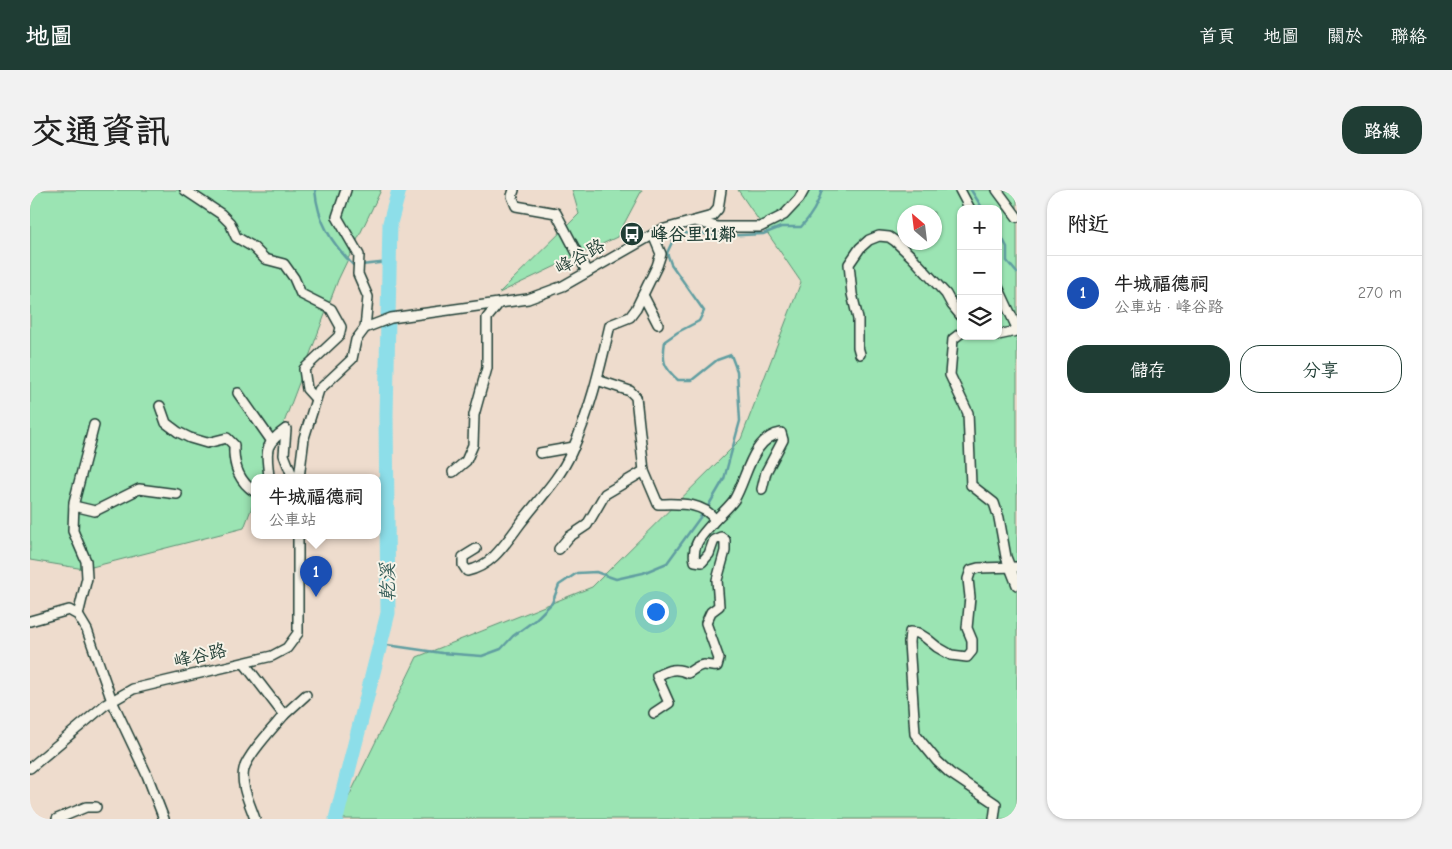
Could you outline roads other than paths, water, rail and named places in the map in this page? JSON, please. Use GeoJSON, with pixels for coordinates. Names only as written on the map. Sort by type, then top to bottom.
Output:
{"type":"FeatureCollection","features":[{"type":"Feature","properties":{"kind":"street"},"geometry":{"type":"LineString","coordinates":[[185,190],[221,214],[230,223],[236,237],[253,248],[265,259],[284,264],[294,278],[301,294],[331,309],[340,327],[340,336],[304,369],[307,389],[316,399]]}},
{"type":"Feature","properties":{"kind":"street"},"geometry":{"type":"LineString","coordinates":[[300,474],[304,438],[320,390],[352,359],[356,340],[366,328],[368,297],[360,281],[358,270],[359,255],[337,217],[346,190]]}},
{"type":"Feature","properties":{"kind":"street"},"geometry":{"type":"LineString","coordinates":[[514,190],[512,196],[516,206],[556,212],[587,272]]}},
{"type":"Feature","properties":{"kind":"street","name":"峰谷路"},"geometry":{"type":"LineString","coordinates":[[366,328],[392,318],[528,299],[563,286],[661,230],[712,216],[718,209],[721,190]]}},
{"type":"Feature","properties":{"kind":"street"},"geometry":{"type":"LineString","coordinates":[[694,220],[718,227],[760,227],[784,216],[799,199],[804,190]]}},
{"type":"Feature","properties":{"kind":"street"},"geometry":{"type":"LineString","coordinates":[[960,190],[968,205]]}},
{"type":"Feature","properties":{"kind":"street"},"geometry":{"type":"LineString","coordinates":[[997,190],[1017,217]]}},
{"type":"Feature","properties":{"kind":"street"},"geometry":{"type":"LineString","coordinates":[[476,549],[463,557],[463,565],[467,571],[477,569],[486,564],[501,550],[546,494],[571,454],[597,380],[610,325],[630,317],[658,266],[661,254],[653,235]]}},
{"type":"Feature","properties":{"kind":"street"},"geometry":{"type":"LineString","coordinates":[[860,354],[858,347],[858,319],[852,294],[849,264],[860,248],[869,240],[879,236],[889,237],[911,256],[946,294],[957,311]]}},
{"type":"Feature","properties":{"kind":"street"},"geometry":{"type":"LineString","coordinates":[[643,295],[658,324]]}},
{"type":"Feature","properties":{"kind":"street"},"geometry":{"type":"LineString","coordinates":[[1002,295],[1017,329],[1002,334]]}},
{"type":"Feature","properties":{"kind":"street"},"geometry":{"type":"LineString","coordinates":[[453,472],[466,461],[472,446],[474,414],[486,368],[488,318],[499,303]]}},
{"type":"Feature","properties":{"kind":"street"},"geometry":{"type":"LineString","coordinates":[[957,336],[953,339],[950,375],[968,413],[971,486],[994,503],[999,518],[1006,557],[1014,567],[1017,585]]}},
{"type":"Feature","properties":{"kind":"street"},"geometry":{"type":"LineString","coordinates":[[597,380],[630,391],[636,397],[644,471],[658,504],[690,504],[712,516]]}},
{"type":"Feature","properties":{"kind":"street"},"geometry":{"type":"LineString","coordinates":[[238,393],[271,440]]}},
{"type":"Feature","properties":{"kind":"street"},"geometry":{"type":"LineString","coordinates":[[160,406],[166,423],[178,432],[207,444],[226,438],[234,445],[233,457],[238,475],[251,489]]}},
{"type":"Feature","properties":{"kind":"street"},"geometry":{"type":"LineString","coordinates":[[78,615],[86,578],[86,561],[73,531],[74,506],[94,425]]}},
{"type":"Feature","properties":{"kind":"street"},"geometry":{"type":"LineString","coordinates":[[269,474],[267,452],[271,440],[286,429],[284,455],[291,474]]}},
{"type":"Feature","properties":{"kind":"street"},"geometry":{"type":"LineString","coordinates":[[654,713],[669,703],[656,676],[673,669],[681,669],[688,673],[699,666],[717,666],[719,659],[706,623],[711,612],[720,606],[717,580],[725,551],[725,540],[721,537],[714,540],[709,554],[702,562],[695,562],[693,552],[696,543],[712,516],[733,502],[745,478],[750,462],[760,446],[773,434],[781,433],[783,440],[766,472],[762,488]]}},
{"type":"Feature","properties":{"kind":"street"},"geometry":{"type":"LineString","coordinates":[[540,453],[574,446]]}},
{"type":"Feature","properties":{"kind":"street"},"geometry":{"type":"LineString","coordinates":[[559,549],[569,538],[587,525],[605,494],[644,471]]}},
{"type":"Feature","properties":{"kind":"street"},"geometry":{"type":"LineString","coordinates":[[74,506],[95,511],[138,489],[177,494]]}},
{"type":"Feature","properties":{"kind":"street","name":"峰谷路"},"geometry":{"type":"LineString","coordinates":[[30,768],[71,732],[112,701],[140,687],[272,656],[287,648],[298,633],[298,539]]}},
{"type":"Feature","properties":{"kind":"street"},"geometry":{"type":"LineString","coordinates":[[994,819],[996,804],[950,773],[937,761],[915,734],[909,642],[910,632],[918,633],[951,655],[967,657],[972,651],[972,640],[967,628],[970,597],[968,579],[971,570],[978,568],[1014,567]]}},
{"type":"Feature","properties":{"kind":"street"},"geometry":{"type":"LineString","coordinates":[[30,621],[69,610],[78,615],[88,630],[112,701],[147,775],[164,819]]}},
{"type":"Feature","properties":{"kind":"street"},"geometry":{"type":"LineString","coordinates":[[244,663],[284,715]]}},
{"type":"Feature","properties":{"kind":"street"},"geometry":{"type":"LineString","coordinates":[[255,819],[245,786],[244,769],[252,755],[284,715],[306,695]]}},
{"type":"Feature","properties":{"kind":"street"},"geometry":{"type":"LineString","coordinates":[[57,819],[86,807],[96,807]]}},
{"type":"Feature","properties":{"kind":"waterway"},"geometry":{"type":"LineString","coordinates":[[315,190],[319,212],[327,231],[338,248],[355,265]]}},
{"type":"Feature","properties":{"kind":"waterway","name":"乾溪"},"geometry":{"type":"LineString","coordinates":[[336,819],[388,613],[386,415],[390,223],[399,190]]}},
{"type":"Feature","properties":{"kind":"waterway"},"geometry":{"type":"LineString","coordinates":[[707,508],[724,479],[740,421],[737,371],[731,355],[717,360],[692,380],[678,380],[669,371],[664,359],[665,341],[699,321],[704,311],[671,264],[667,253],[673,240],[684,233],[720,236],[763,234],[781,227],[801,227],[814,210],[822,190]]}},
{"type":"Feature","properties":{"kind":"waterway"},"geometry":{"type":"LineString","coordinates":[[971,190],[980,205]]}},
{"type":"Feature","properties":{"kind":"waterway"},"geometry":{"type":"LineString","coordinates":[[1002,238],[1007,247],[1007,261],[1017,273]]}},
{"type":"Feature","properties":{"kind":"waterway"},"geometry":{"type":"LineString","coordinates":[[361,265],[389,262]]}},
{"type":"Feature","properties":{"kind":"waterway"},"geometry":{"type":"LineString","coordinates":[[380,644],[442,653],[482,656],[501,649],[513,636],[535,620],[552,603],[559,585],[577,573],[596,572],[616,579],[643,573],[667,563],[704,512]]}},
{"type":"Feature","properties":{"kind":"place","name":"峰谷里11鄰"},"geometry":{"type":"Point","coordinates":[632,234]}},
{"type":"Feature","properties":{"kind":"place","name":"牛城福德祠"},"geometry":{"type":"Point","coordinates":[316,597]}}]}
